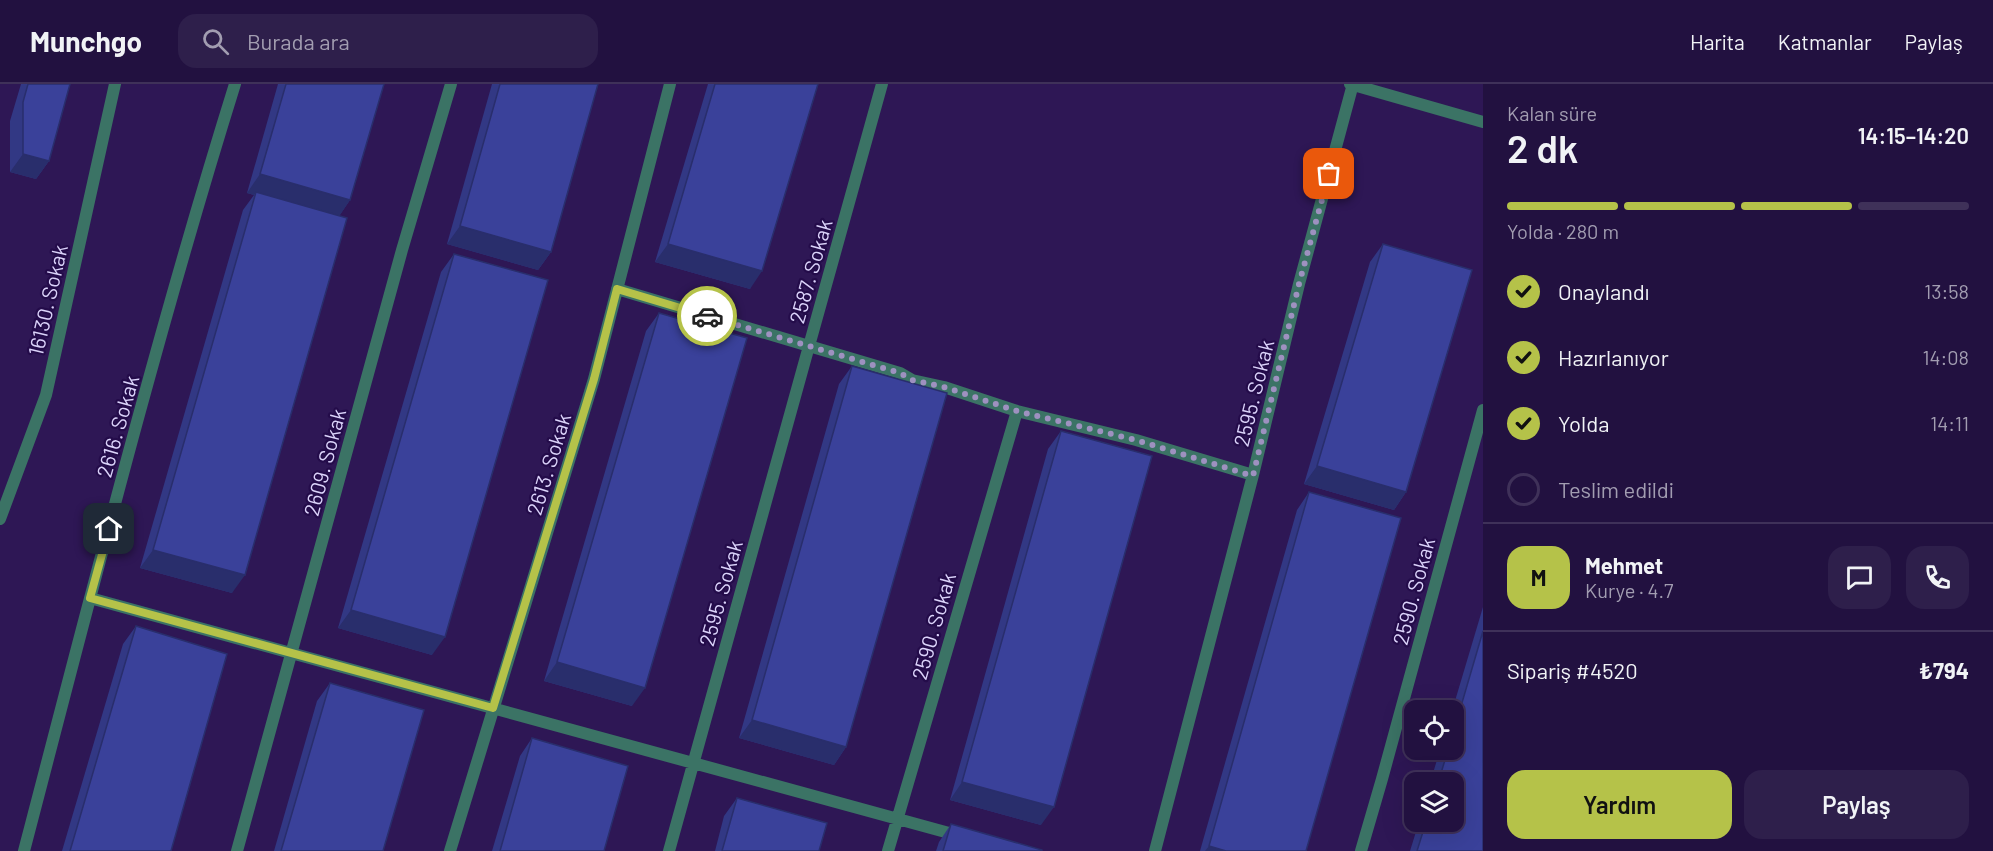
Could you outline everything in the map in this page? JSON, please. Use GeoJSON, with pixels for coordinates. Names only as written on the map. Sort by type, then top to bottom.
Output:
{"type":"FeatureCollection","features":[{"type":"Feature","properties":{"kind":"street","name":"16130. Sokak"},"geometry":{"type":"LineString","coordinates":[[0,519],[46,394],[115,84]]}},
{"type":"Feature","properties":{"kind":"street","name":"2616. Sokak"},"geometry":{"type":"LineString","coordinates":[[24,851],[90,598],[200,199],[235,84]]}},
{"type":"Feature","properties":{"kind":"street","name":"2609. Sokak"},"geometry":{"type":"LineString","coordinates":[[237,851],[402,250],[451,84]]}},
{"type":"Feature","properties":{"kind":"street","name":"2613. Sokak"},"geometry":{"type":"LineString","coordinates":[[450,851],[594,379],[670,84]]}},
{"type":"Feature","properties":{"kind":"street","name":"2587. Sokak"},"geometry":{"type":"LineString","coordinates":[[617,289],[809,346],[882,84]]}},
{"type":"Feature","properties":{"kind":"street"},"geometry":{"type":"LineString","coordinates":[[1352,84],[1483,122]]}},
{"type":"Feature","properties":{"kind":"street","name":"2595. Sokak"},"geometry":{"type":"LineString","coordinates":[[1155,851],[1352,84]]}},
{"type":"Feature","properties":{"kind":"street"},"geometry":{"type":"LineString","coordinates":[[809,346],[1017,411],[1136,440],[1253,476]]}},
{"type":"Feature","properties":{"kind":"street","name":"2595. Sokak"},"geometry":{"type":"LineString","coordinates":[[669,851],[809,346]]}},
{"type":"Feature","properties":{"kind":"street","name":"2590. Sokak"},"geometry":{"type":"LineString","coordinates":[[1361,851],[1483,410]]}},
{"type":"Feature","properties":{"kind":"street","name":"2590. Sokak"},"geometry":{"type":"LineString","coordinates":[[888,851],[1017,411]]}},
{"type":"Feature","properties":{"kind":"street"},"geometry":{"type":"LineString","coordinates":[[90,598],[972,839]]}},
{"type":"Feature","properties":{"kind":"building"},"geometry":{"type":"Polygon","coordinates":[[[28,84],[70,84],[49,161],[23,154],[23,102],[28,84]]]}},
{"type":"Feature","properties":{"kind":"building"},"geometry":{"type":"Polygon","coordinates":[[[286,84],[384,84],[350,200],[260,174],[286,84]]]}},
{"type":"Feature","properties":{"kind":"building"},"geometry":{"type":"Polygon","coordinates":[[[500,84],[598,84],[551,252],[460,226],[500,84]]]}},
{"type":"Feature","properties":{"kind":"building"},"geometry":{"type":"Polygon","coordinates":[[[715,84],[818,84],[762,271],[668,244],[715,84]]]}},
{"type":"Feature","properties":{"kind":"building"},"geometry":{"type":"Polygon","coordinates":[[[256,192],[347,218],[245,575],[153,550],[256,192]]]}},
{"type":"Feature","properties":{"kind":"building"},"geometry":{"type":"Polygon","coordinates":[[[1383,244],[1472,270],[1406,492],[1317,466],[1383,244]]]}},
{"type":"Feature","properties":{"kind":"building"},"geometry":{"type":"Polygon","coordinates":[[[454,254],[548,280],[445,637],[351,610],[454,254]]]}},
{"type":"Feature","properties":{"kind":"building"},"geometry":{"type":"Polygon","coordinates":[[[659,313],[747,338],[645,688],[557,662],[659,313]]]}},
{"type":"Feature","properties":{"kind":"building"},"geometry":{"type":"Polygon","coordinates":[[[852,366],[947,393],[846,747],[752,720],[852,366]]]}},
{"type":"Feature","properties":{"kind":"building"},"geometry":{"type":"Polygon","coordinates":[[[1061,431],[1152,456],[1054,807],[962,782],[1061,431]]]}},
{"type":"Feature","properties":{"kind":"building"},"geometry":{"type":"Polygon","coordinates":[[[1309,492],[1401,518],[1306,851],[1226,851],[1209,846],[1309,492]]]}},
{"type":"Feature","properties":{"kind":"building"},"geometry":{"type":"Polygon","coordinates":[[[136,626],[227,654],[171,851],[70,851],[136,626]]]}},
{"type":"Feature","properties":{"kind":"building"},"geometry":{"type":"Polygon","coordinates":[[[1483,631],[1483,851],[1417,851],[1423,832],[1464,832],[1464,772],[1441,772],[1445,760],[1464,760],[1463,700],[1483,631]]]}},
{"type":"Feature","properties":{"kind":"building"},"geometry":{"type":"Polygon","coordinates":[[[330,683],[424,710],[383,851],[281,851],[330,683]]]}},
{"type":"Feature","properties":{"kind":"building"},"geometry":{"type":"Polygon","coordinates":[[[532,738],[628,766],[604,851],[500,851],[532,738]]]}},
{"type":"Feature","properties":{"kind":"building"},"geometry":{"type":"Polygon","coordinates":[[[737,798],[827,823],[819,851],[722,851],[737,798]]]}},
{"type":"Feature","properties":{"kind":"building"},"geometry":{"type":"Polygon","coordinates":[[[951,824],[1042,850],[1042,851],[943,851],[951,824]]]}},
{"type":"Feature","properties":{"kind":"way so far"},"geometry":{"type":"LineString","coordinates":[[707,316],[900,373],[912,380],[944,387],[1017,411],[1136,440],[1253,476],[1299,284],[1329,174]]}},
{"type":"Feature","properties":{"kind":"route"},"geometry":{"type":"LineString","coordinates":[[109,529],[90,598],[493,708],[594,379],[617,289],[707,316]]}}]}
